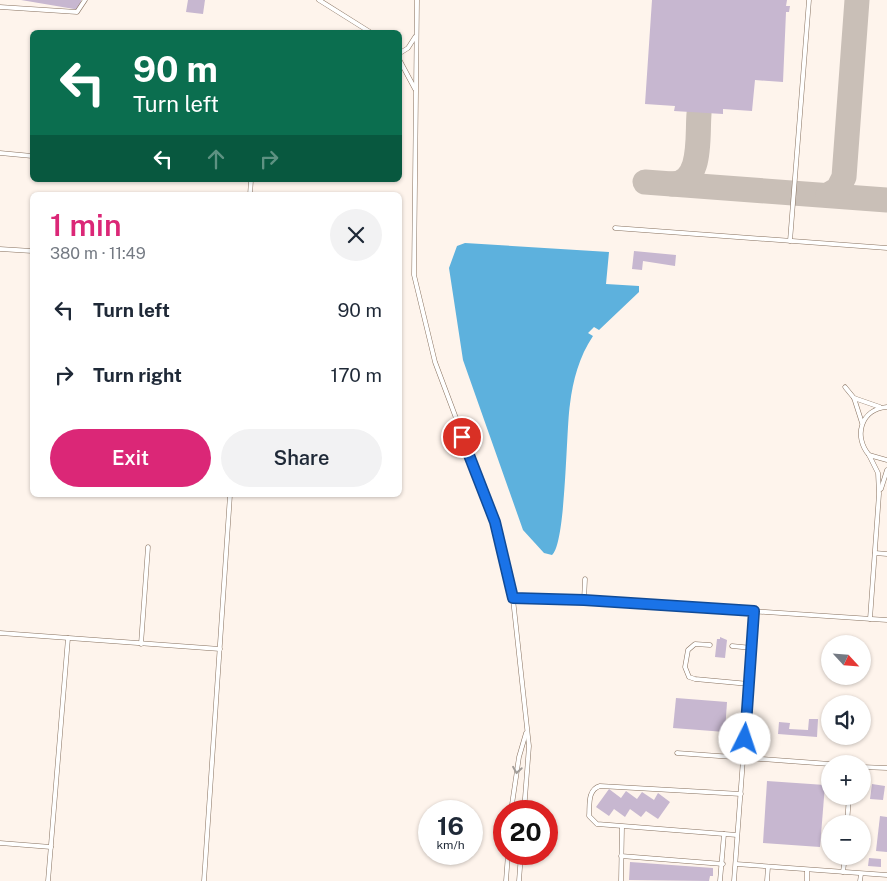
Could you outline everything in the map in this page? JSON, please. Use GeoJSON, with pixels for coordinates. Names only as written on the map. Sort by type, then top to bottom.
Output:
{"type":"FeatureCollection","features":[{"type":"Feature","properties":{"kind":"lane"},"geometry":{"type":"LineString","coordinates":[[0,7],[77,12],[85,0]]}},
{"type":"Feature","properties":{"kind":"lane"},"geometry":{"type":"LineString","coordinates":[[319,0],[367,30]]}},
{"type":"Feature","properties":{"kind":"lane"},"geometry":{"type":"LineString","coordinates":[[417,0],[414,275],[435,362],[495,522],[513,598],[529,760],[525,800]]}},
{"type":"Feature","properties":{"kind":"lane"},"geometry":{"type":"LineString","coordinates":[[790,241],[809,0]]}},
{"type":"Feature","properties":{"kind":"lane"},"geometry":{"type":"LineString","coordinates":[[402,52],[411,45],[416,32]]}},
{"type":"Feature","properties":{"kind":"lane"},"geometry":{"type":"LineString","coordinates":[[402,64],[416,91]]}},
{"type":"Feature","properties":{"kind":"lane"},"geometry":{"type":"LineString","coordinates":[[0,153],[30,156]]}},
{"type":"Feature","properties":{"kind":"lane"},"geometry":{"type":"LineString","coordinates":[[615,228],[887,248]]}},
{"type":"Feature","properties":{"kind":"lane"},"geometry":{"type":"LineString","coordinates":[[0,249],[30,251]]}},
{"type":"Feature","properties":{"kind":"lane"},"geometry":{"type":"LineString","coordinates":[[845,387],[854,398],[862,424],[860,437],[878,473],[880,494],[870,619]]}},
{"type":"Feature","properties":{"kind":"lane"},"geometry":{"type":"LineString","coordinates":[[854,398],[881,408]]}},
{"type":"Feature","properties":{"kind":"lane"},"geometry":{"type":"LineString","coordinates":[[862,424],[872,412],[887,407]]}},
{"type":"Feature","properties":{"kind":"lane"},"geometry":{"type":"LineString","coordinates":[[869,455],[887,460]]}},
{"type":"Feature","properties":{"kind":"lane"},"geometry":{"type":"LineString","coordinates":[[880,494],[887,470]]}},
{"type":"Feature","properties":{"kind":"lane"},"geometry":{"type":"LineString","coordinates":[[204,881],[230,497]]}},
{"type":"Feature","properties":{"kind":"lane"},"geometry":{"type":"LineString","coordinates":[[141,644],[148,548]]}},
{"type":"Feature","properties":{"kind":"lane"},"geometry":{"type":"LineString","coordinates":[[875,553],[887,554]]}},
{"type":"Feature","properties":{"kind":"lane"},"geometry":{"type":"LineString","coordinates":[[584,600],[585,579]]}},
{"type":"Feature","properties":{"kind":"lane"},"geometry":{"type":"LineString","coordinates":[[513,598],[584,600],[887,620]]}},
{"type":"Feature","properties":{"kind":"lane"},"geometry":{"type":"LineString","coordinates":[[734,881],[754,611]]}},
{"type":"Feature","properties":{"kind":"lane"},"geometry":{"type":"LineString","coordinates":[[0,633],[220,649]]}},
{"type":"Feature","properties":{"kind":"lane"},"geometry":{"type":"LineString","coordinates":[[48,881],[68,638]]}},
{"type":"Feature","properties":{"kind":"lane"},"geometry":{"type":"LineString","coordinates":[[710,645],[696,644],[688,650],[685,667],[689,677],[695,680],[749,684]]}},
{"type":"Feature","properties":{"kind":"lane"},"geometry":{"type":"LineString","coordinates":[[732,646],[752,648]]}},
{"type":"Feature","properties":{"kind":"lane"},"geometry":{"type":"LineString","coordinates":[[513,800],[519,757],[526,731]]}},
{"type":"Feature","properties":{"kind":"lane"},"geometry":{"type":"LineString","coordinates":[[677,753],[821,763]]}},
{"type":"Feature","properties":{"kind":"lane"},"geometry":{"type":"LineString","coordinates":[[871,767],[887,768]]}},
{"type":"Feature","properties":{"kind":"lane"},"geometry":{"type":"LineString","coordinates":[[738,835],[597,824],[590,820],[589,816],[590,794],[596,787],[741,794]]}},
{"type":"Feature","properties":{"kind":"lane"},"geometry":{"type":"LineString","coordinates":[[621,881],[622,827]]}},
{"type":"Feature","properties":{"kind":"lane"},"geometry":{"type":"LineString","coordinates":[[720,881],[723,864],[724,834]]}},
{"type":"Feature","properties":{"kind":"lane"},"geometry":{"type":"LineString","coordinates":[[0,843],[50,847]]}},
{"type":"Feature","properties":{"kind":"lane"},"geometry":{"type":"LineString","coordinates":[[621,856],[723,864]]}},
{"type":"Feature","properties":{"kind":"lane"},"geometry":{"type":"LineString","coordinates":[[736,864],[807,871],[887,875]]}},
{"type":"Feature","properties":{"kind":"lane"},"geometry":{"type":"LineString","coordinates":[[506,881],[507,865]]}},
{"type":"Feature","properties":{"kind":"lane"},"geometry":{"type":"LineString","coordinates":[[519,881],[520,865]]}},
{"type":"Feature","properties":{"kind":"lane"},"geometry":{"type":"LineString","coordinates":[[844,865],[844,872]]}},
{"type":"Feature","properties":{"kind":"lane"},"geometry":{"type":"LineString","coordinates":[[767,881],[768,867]]}},
{"type":"Feature","properties":{"kind":"lane"},"geometry":{"type":"LineString","coordinates":[[807,871],[807,881]]}},
{"type":"Feature","properties":{"kind":"lane"},"geometry":{"type":"LineString","coordinates":[[860,881],[861,874]]}},
{"type":"Feature","properties":{"kind":"water"},"geometry":{"type":"Polygon","coordinates":[[[465,243],[609,252],[606,284],[639,286],[639,292],[599,330],[594,327],[588,333],[593,336],[580,360],[571,395],[563,509],[557,546],[552,555],[544,553],[523,530],[463,360],[449,268],[457,246],[465,243]]]}},
{"type":"Feature","properties":{"kind":"building"},"geometry":{"type":"Polygon","coordinates":[[[21,0],[81,0],[80,10],[21,0]]]}},
{"type":"Feature","properties":{"kind":"building"},"geometry":{"type":"Polygon","coordinates":[[[188,0],[205,0],[203,14],[186,12],[188,0]]]}},
{"type":"Feature","properties":{"kind":"building"},"geometry":{"type":"Polygon","coordinates":[[[652,0],[787,0],[786,6],[790,6],[789,12],[786,12],[783,82],[755,80],[752,111],[723,109],[723,114],[674,111],[675,106],[645,104],[652,0]]]}},
{"type":"Feature","properties":{"kind":"building"},"geometry":{"type":"Polygon","coordinates":[[[634,251],[676,255],[675,266],[643,261],[642,270],[632,269],[634,251]]]}},
{"type":"Feature","properties":{"kind":"building"},"geometry":{"type":"Polygon","coordinates":[[[720,637],[727,640],[725,658],[715,657],[717,639],[720,639],[720,637]]]}},
{"type":"Feature","properties":{"kind":"building"},"geometry":{"type":"Polygon","coordinates":[[[676,698],[727,702],[725,732],[673,728],[676,698]]]}},
{"type":"Feature","properties":{"kind":"building"},"geometry":{"type":"Polygon","coordinates":[[[809,719],[818,719],[817,737],[778,734],[779,722],[790,723],[789,729],[808,730],[809,719]]]}},
{"type":"Feature","properties":{"kind":"building"},"geometry":{"type":"Polygon","coordinates":[[[767,781],[821,785],[821,805],[823,805],[823,815],[821,815],[820,847],[763,843],[767,781]]]}},
{"type":"Feature","properties":{"kind":"building"},"geometry":{"type":"Polygon","coordinates":[[[872,784],[885,786],[883,800],[871,799],[872,784]]]}},
{"type":"Feature","properties":{"kind":"building"},"geometry":{"type":"Polygon","coordinates":[[[609,789],[621,798],[626,791],[637,799],[642,792],[654,800],[658,793],[670,802],[658,819],[646,811],[641,817],[630,809],[625,817],[614,809],[609,816],[596,807],[609,789]]]}},
{"type":"Feature","properties":{"kind":"building"},"geometry":{"type":"Polygon","coordinates":[[[880,816],[887,817],[887,852],[876,851],[880,816]]]}},
{"type":"Feature","properties":{"kind":"building"},"geometry":{"type":"Polygon","coordinates":[[[871,858],[881,859],[881,867],[868,866],[871,865],[871,858]]]}},
{"type":"Feature","properties":{"kind":"building"},"geometry":{"type":"Polygon","coordinates":[[[630,862],[713,868],[713,876],[710,876],[709,881],[629,880],[630,862]]]}},
{"type":"Feature","properties":{"kind":"taxiway"},"geometry":{"type":"LineString","coordinates":[[828,195],[838,189],[844,177],[857,0]]}},
{"type":"Feature","properties":{"kind":"taxiway"},"geometry":{"type":"LineString","coordinates":[[672,184],[682,182],[689,176],[694,167],[698,146],[699,114]]}},
{"type":"Feature","properties":{"kind":"taxiway"},"geometry":{"type":"LineString","coordinates":[[645,182],[887,200]]}},
{"type":"Feature","properties":{"kind":"route"},"geometry":{"type":"LineString","coordinates":[[462,437],[495,522],[513,598],[584,600],[754,611],[745,739]]}}]}
